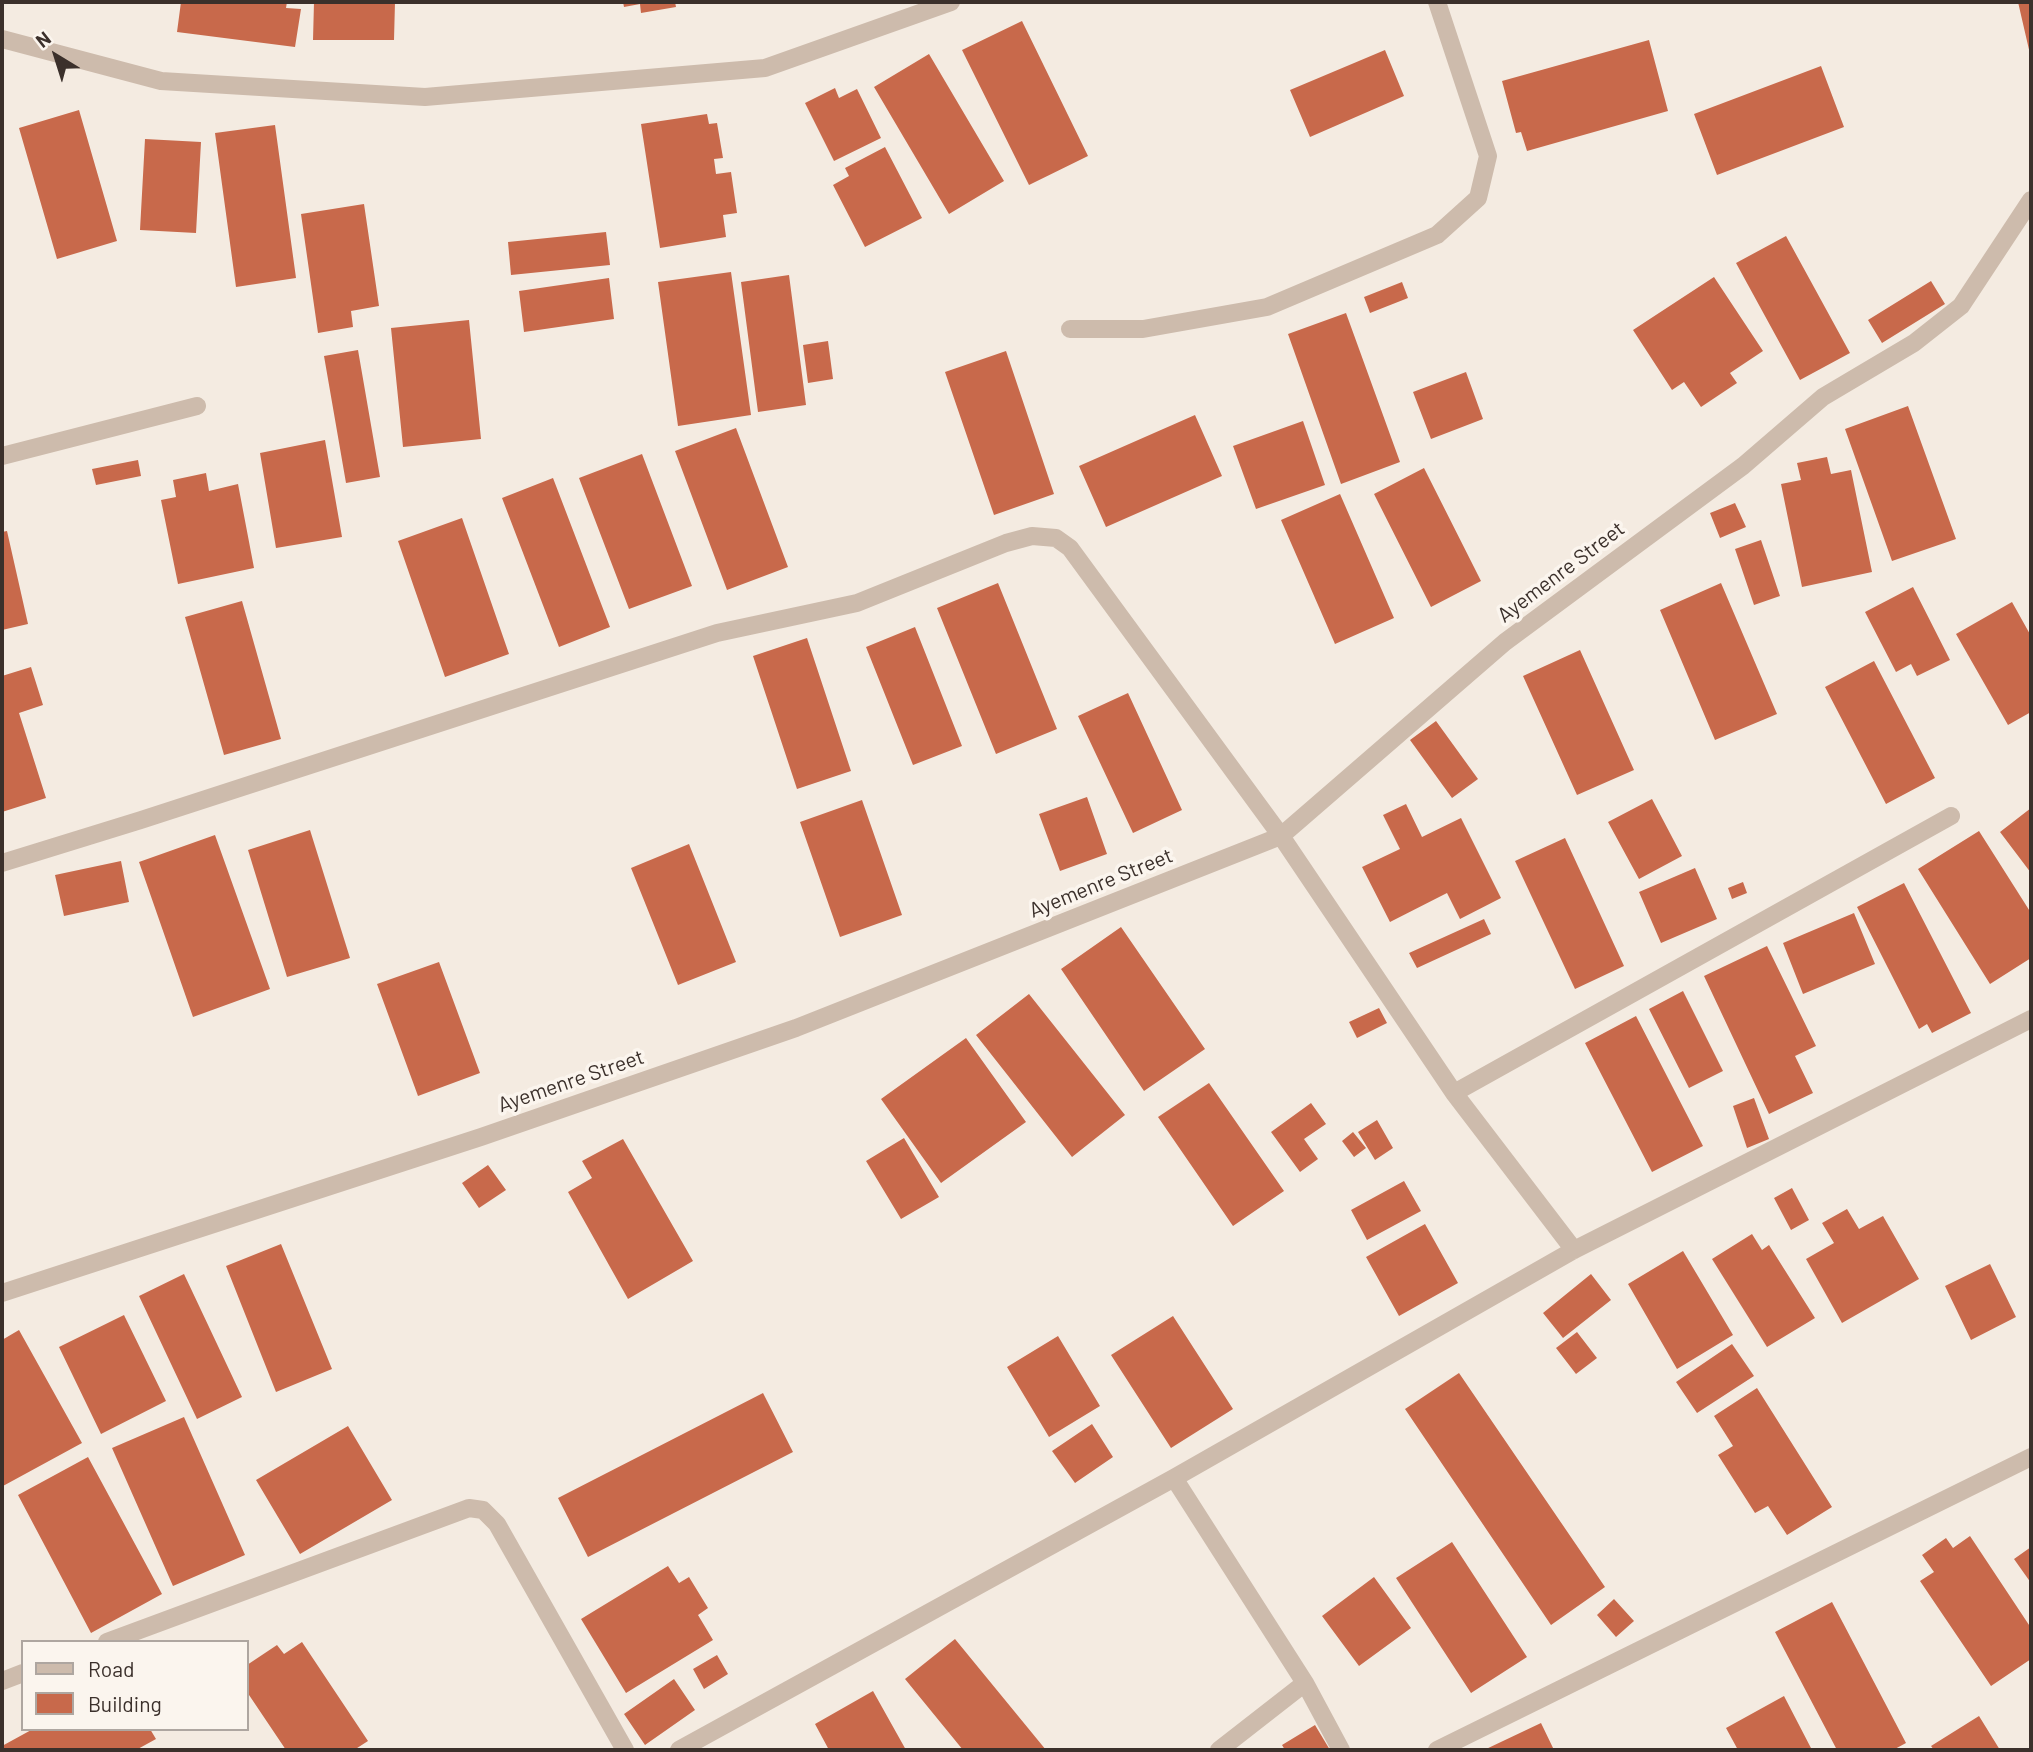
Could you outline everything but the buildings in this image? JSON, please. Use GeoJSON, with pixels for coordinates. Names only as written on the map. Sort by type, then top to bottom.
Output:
{"type":"FeatureCollection","features":[{"type":"Feature","properties":{"kind":"street"},"geometry":{"type":"LineString","coordinates":[[2,39],[161,81],[425,97],[765,68],[951,2]]}},
{"type":"Feature","properties":{"kind":"street"},"geometry":{"type":"LineString","coordinates":[[1070,329],[1143,328],[1267,307],[1437,235],[1478,198],[1488,156],[1437,2]]}},
{"type":"Feature","properties":{"kind":"street","name":"Ayemenre Street"},"geometry":{"type":"LineString","coordinates":[[2,1293],[468,1141],[796,1028],[1281,836],[1505,642],[1743,466],[1823,397],[1914,343],[1961,306],[2031,200]]}},
{"type":"Feature","properties":{"kind":"street"},"geometry":{"type":"LineString","coordinates":[[2,456],[197,406]]}},
{"type":"Feature","properties":{"kind":"street"},"geometry":{"type":"LineString","coordinates":[[2,863],[717,633],[857,603],[1006,543],[1032,536],[1056,538],[1070,548],[1281,836],[1454,1093],[1574,1251]]}},
{"type":"Feature","properties":{"kind":"street"},"geometry":{"type":"LineString","coordinates":[[1454,1093],[1951,816]]}},
{"type":"Feature","properties":{"kind":"street"},"geometry":{"type":"LineString","coordinates":[[679,1750],[1174,1478],[1574,1251],[2031,1019]]}},
{"type":"Feature","properties":{"kind":"street"},"geometry":{"type":"LineString","coordinates":[[1437,1750],[2031,1457]]}},
{"type":"Feature","properties":{"kind":"street"},"geometry":{"type":"LineString","coordinates":[[1174,1478],[1305,1683],[1341,1750]]}},
{"type":"Feature","properties":{"kind":"street"},"geometry":{"type":"LineString","coordinates":[[112,1640],[469,1508],[483,1510],[497,1524],[625,1750]]}},
{"type":"Feature","properties":{"kind":"street"},"geometry":{"type":"LineString","coordinates":[[2,1681],[21,1674]]}},
{"type":"Feature","properties":{"kind":"street"},"geometry":{"type":"LineString","coordinates":[[1219,1750],[1305,1683]]}}]}
